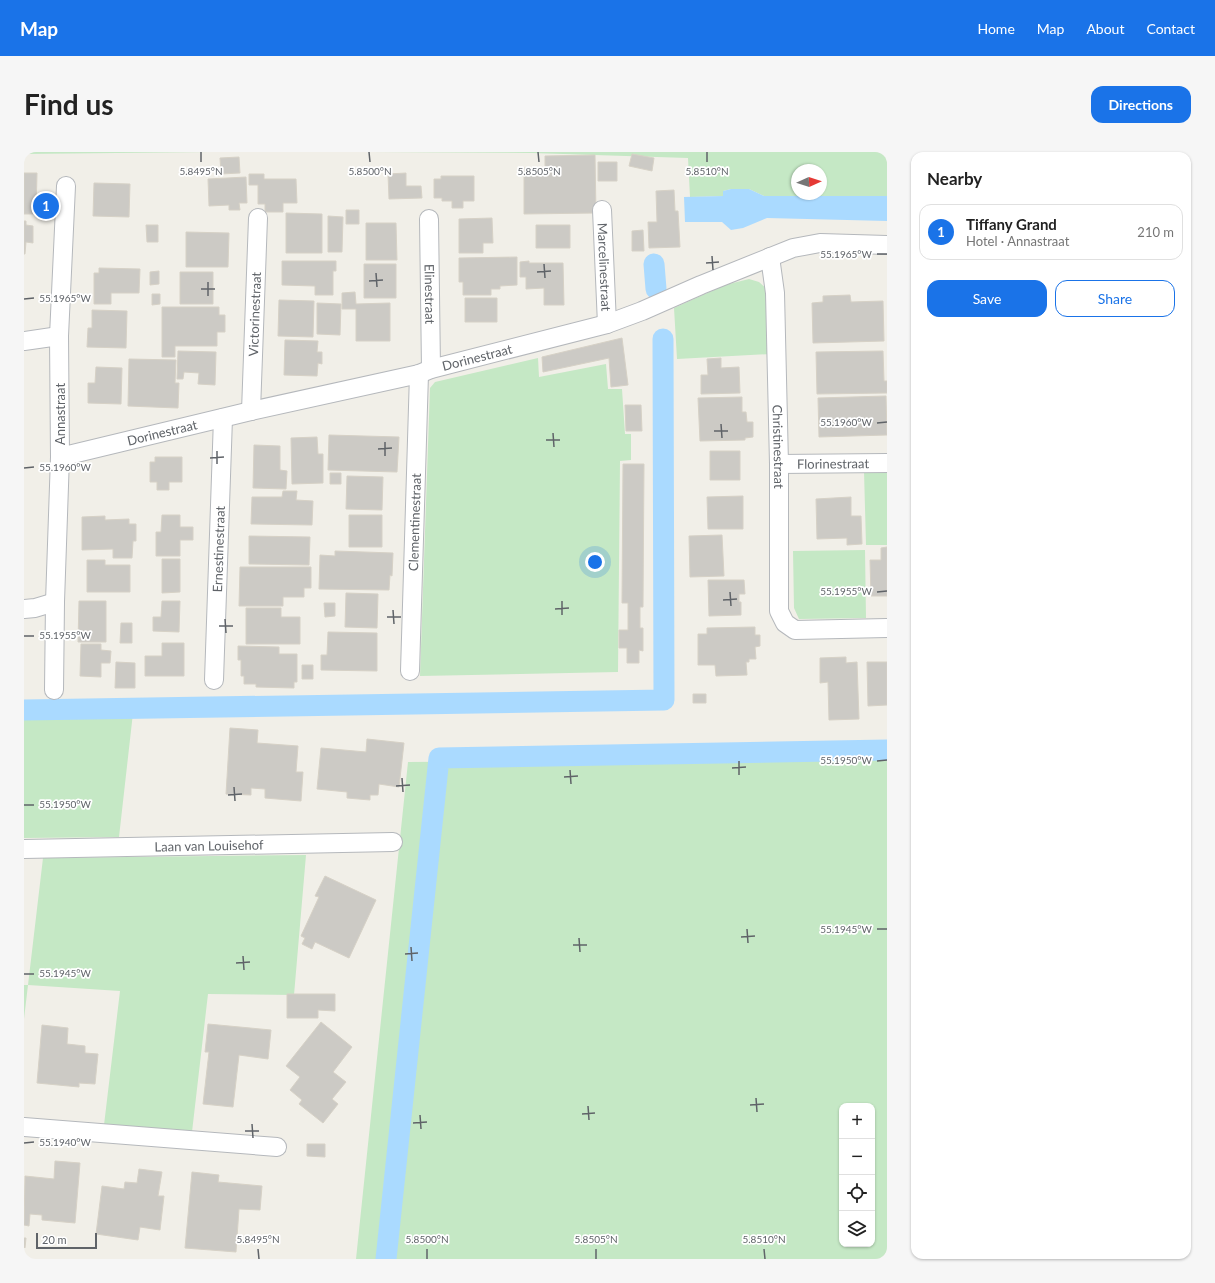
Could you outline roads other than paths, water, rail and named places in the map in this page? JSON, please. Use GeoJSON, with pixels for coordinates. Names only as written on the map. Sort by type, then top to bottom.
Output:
{"type":"FeatureCollection","features":[{"type":"Feature","properties":{"kind":"street","name":"Annastraat"},"geometry":{"type":"LineString","coordinates":[[54,690],[55,602],[60,457],[60,336],[66,186]]}},
{"type":"Feature","properties":{"kind":"street","name":"Marcelinestraat"},"geometry":{"type":"LineString","coordinates":[[602,210],[607,324]]}},
{"type":"Feature","properties":{"kind":"street","name":"Victorinestraat"},"geometry":{"type":"LineString","coordinates":[[251,412],[258,218]]}},
{"type":"Feature","properties":{"kind":"street","name":"Elinestraat"},"geometry":{"type":"LineString","coordinates":[[425,371],[429,219]]}},
{"type":"Feature","properties":{"kind":"street","name":"Dorinestraat"},"geometry":{"type":"LineString","coordinates":[[60,457],[425,371],[607,324],[642,311],[701,285],[793,248],[820,243],[887,245]]}},
{"type":"Feature","properties":{"kind":"street","name":"Christinestraat"},"geometry":{"type":"LineString","coordinates":[[770,257],[775,294],[779,464],[779,611],[785,623],[796,630],[887,628]]}},
{"type":"Feature","properties":{"kind":"street"},"geometry":{"type":"LineString","coordinates":[[24,341],[60,336]]}},
{"type":"Feature","properties":{"kind":"street","name":"Clementinestraat"},"geometry":{"type":"LineString","coordinates":[[410,671],[425,371]]}},
{"type":"Feature","properties":{"kind":"street","name":"Ernestinestraat"},"geometry":{"type":"LineString","coordinates":[[214,680],[223,418]]}},
{"type":"Feature","properties":{"kind":"street","name":"Florinestraat"},"geometry":{"type":"LineString","coordinates":[[779,464],[887,463]]}},
{"type":"Feature","properties":{"kind":"street"},"geometry":{"type":"LineString","coordinates":[[24,609],[35,608],[55,602]]}},
{"type":"Feature","properties":{"kind":"street","name":"Laan van Louisehof"},"geometry":{"type":"LineString","coordinates":[[24,848],[393,842]]}},
{"type":"Feature","properties":{"kind":"street"},"geometry":{"type":"LineString","coordinates":[[24,1127],[277,1147]]}},
{"type":"Feature","properties":{"kind":"water"},"geometry":{"type":"Polygon","coordinates":[[[731,189],[749,189],[764,196],[791,196],[791,200],[827,200],[827,196],[887,196],[887,221],[767,218],[743,228],[731,230],[722,222],[685,222],[684,197],[723,196],[723,191],[731,189]]]}},
{"type":"Feature","properties":{"kind":"waterway"},"geometry":{"type":"LineString","coordinates":[[654,264],[656,289]]}},
{"type":"Feature","properties":{"kind":"waterway"},"geometry":{"type":"LineString","coordinates":[[24,710],[664,700],[663,339]]}},
{"type":"Feature","properties":{"kind":"waterway"},"geometry":{"type":"LineString","coordinates":[[386,1259],[439,758],[887,750]]}},
{"type":"Feature","properties":{"kind":"place","name":"Tiffany Grand"},"geometry":{"type":"Point","coordinates":[46,206]}}]}
